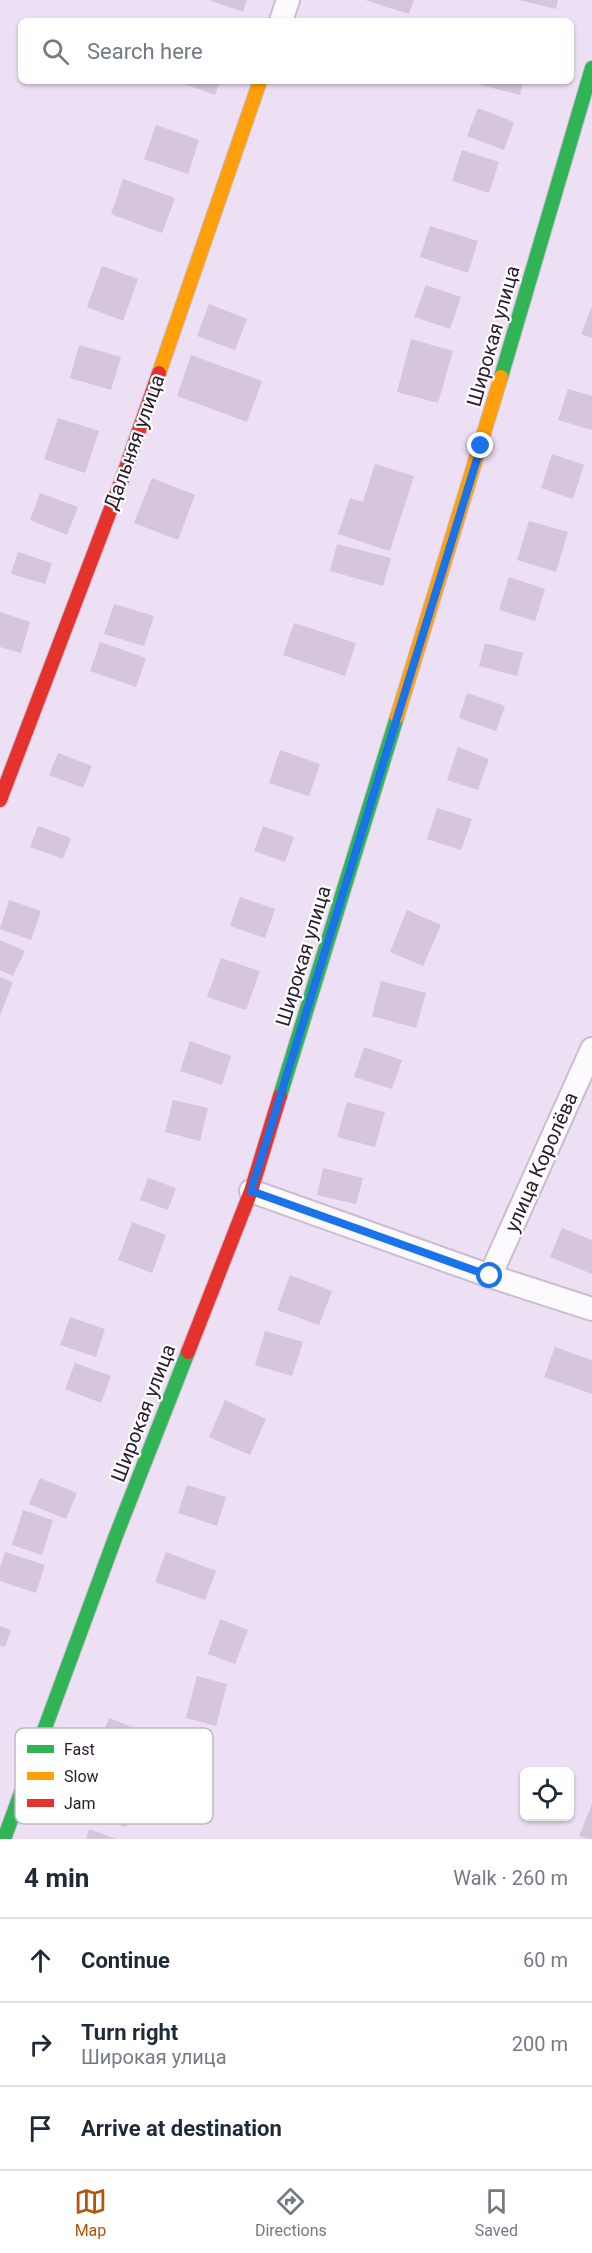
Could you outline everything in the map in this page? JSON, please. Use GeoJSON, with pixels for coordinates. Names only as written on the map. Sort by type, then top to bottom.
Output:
{"type":"FeatureCollection","features":[{"type":"Feature","properties":{"kind":"street"},"geometry":{"type":"LineString","coordinates":[[282,18],[288,0]]}},
{"type":"Feature","properties":{"kind":"street","name":"Широкая улица"},"geometry":{"type":"LineString","coordinates":[[45,1728],[116,1538],[251,1191],[477,457],[592,68]]}},
{"type":"Feature","properties":{"kind":"street","name":"Дальняя улица"},"geometry":{"type":"LineString","coordinates":[[0,800],[121,482],[259,84]]}},
{"type":"Feature","properties":{"kind":"street","name":"улица Королёва"},"geometry":{"type":"LineString","coordinates":[[490,1276],[592,1049]]}},
{"type":"Feature","properties":{"kind":"street"},"geometry":{"type":"LineString","coordinates":[[251,1191],[490,1276],[592,1309]]}},
{"type":"Feature","properties":{"kind":"street","name":"Широкая улица"},"geometry":{"type":"LineString","coordinates":[[4,1839],[15,1809]]}},
{"type":"Feature","properties":{"kind":"building"},"geometry":{"type":"Polygon","coordinates":[[[209,0],[247,0],[243,12],[209,0]]]}},
{"type":"Feature","properties":{"kind":"building"},"geometry":{"type":"Polygon","coordinates":[[[365,0],[414,0],[409,14],[365,0]]]}},
{"type":"Feature","properties":{"kind":"building"},"geometry":{"type":"Polygon","coordinates":[[[519,0],[558,0],[556,9],[519,0]]]}},
{"type":"Feature","properties":{"kind":"building"},"geometry":{"type":"Polygon","coordinates":[[[184,84],[219,84],[215,95],[184,84]]]}},
{"type":"Feature","properties":{"kind":"building"},"geometry":{"type":"Polygon","coordinates":[[[477,84],[522,84],[520,95],[477,84]]]}},
{"type":"Feature","properties":{"kind":"building"},"geometry":{"type":"Polygon","coordinates":[[[478,108],[514,122],[504,150],[467,136],[478,108]]]}},
{"type":"Feature","properties":{"kind":"building"},"geometry":{"type":"Polygon","coordinates":[[[156,125],[199,140],[188,174],[144,159],[156,125]]]}},
{"type":"Feature","properties":{"kind":"building"},"geometry":{"type":"Polygon","coordinates":[[[462,150],[499,162],[489,193],[452,181],[462,150]]]}},
{"type":"Feature","properties":{"kind":"building"},"geometry":{"type":"Polygon","coordinates":[[[123,179],[175,198],[162,233],[111,214],[123,179]]]}},
{"type":"Feature","properties":{"kind":"building"},"geometry":{"type":"Polygon","coordinates":[[[430,226],[478,241],[468,273],[420,257],[430,226]]]}},
{"type":"Feature","properties":{"kind":"building"},"geometry":{"type":"Polygon","coordinates":[[[102,266],[138,279],[123,321],[87,307],[102,266]]]}},
{"type":"Feature","properties":{"kind":"building"},"geometry":{"type":"Polygon","coordinates":[[[426,285],[461,297],[450,329],[414,317],[426,285]]]}},
{"type":"Feature","properties":{"kind":"building"},"geometry":{"type":"Polygon","coordinates":[[[209,304],[247,319],[235,350],[197,336],[209,304]]]}},
{"type":"Feature","properties":{"kind":"building"},"geometry":{"type":"Polygon","coordinates":[[[592,306],[592,338],[581,334],[592,306]]]}},
{"type":"Feature","properties":{"kind":"building"},"geometry":{"type":"Polygon","coordinates":[[[411,339],[453,351],[438,403],[397,392],[411,339]]]}},
{"type":"Feature","properties":{"kind":"building"},"geometry":{"type":"Polygon","coordinates":[[[79,345],[121,357],[111,390],[70,378],[79,345]]]}},
{"type":"Feature","properties":{"kind":"building"},"geometry":{"type":"Polygon","coordinates":[[[191,355],[262,381],[247,422],[177,396],[191,355]]]}},
{"type":"Feature","properties":{"kind":"building"},"geometry":{"type":"Polygon","coordinates":[[[568,389],[592,396],[592,430],[558,420],[568,389]]]}},
{"type":"Feature","properties":{"kind":"building"},"geometry":{"type":"Polygon","coordinates":[[[58,418],[99,431],[85,473],[44,459],[58,418]]]}},
{"type":"Feature","properties":{"kind":"building"},"geometry":{"type":"Polygon","coordinates":[[[552,454],[584,465],[573,499],[541,488],[552,454]]]}},
{"type":"Feature","properties":{"kind":"building"},"geometry":{"type":"Polygon","coordinates":[[[375,464],[414,476],[390,551],[338,534],[350,498],[363,502],[375,464]]]}},
{"type":"Feature","properties":{"kind":"building"},"geometry":{"type":"Polygon","coordinates":[[[152,478],[195,495],[178,540],[134,523],[152,478]]]}},
{"type":"Feature","properties":{"kind":"building"},"geometry":{"type":"Polygon","coordinates":[[[40,493],[78,507],[67,535],[30,520],[40,493]]]}},
{"type":"Feature","properties":{"kind":"building"},"geometry":{"type":"Polygon","coordinates":[[[529,521],[568,532],[556,572],[517,560],[529,521]]]}},
{"type":"Feature","properties":{"kind":"building"},"geometry":{"type":"Polygon","coordinates":[[[337,544],[391,558],[383,586],[330,571],[337,544]]]}},
{"type":"Feature","properties":{"kind":"building"},"geometry":{"type":"Polygon","coordinates":[[[18,552],[52,563],[45,584],[11,574],[18,552]]]}},
{"type":"Feature","properties":{"kind":"building"},"geometry":{"type":"Polygon","coordinates":[[[509,577],[545,589],[535,621],[499,610],[509,577]]]}},
{"type":"Feature","properties":{"kind":"building"},"geometry":{"type":"Polygon","coordinates":[[[114,604],[154,616],[144,646],[104,634],[114,604]]]}},
{"type":"Feature","properties":{"kind":"building"},"geometry":{"type":"Polygon","coordinates":[[[0,612],[30,622],[21,653],[0,647],[0,612]]]}},
{"type":"Feature","properties":{"kind":"building"},"geometry":{"type":"Polygon","coordinates":[[[294,623],[356,643],[345,676],[283,655],[294,623]]]}},
{"type":"Feature","properties":{"kind":"building"},"geometry":{"type":"Polygon","coordinates":[[[100,642],[146,658],[136,687],[90,671],[100,642]]]}},
{"type":"Feature","properties":{"kind":"building"},"geometry":{"type":"Polygon","coordinates":[[[485,643],[523,653],[517,676],[479,666],[485,643]]]}},
{"type":"Feature","properties":{"kind":"building"},"geometry":{"type":"Polygon","coordinates":[[[467,693],[505,706],[496,731],[459,718],[467,693]]]}},
{"type":"Feature","properties":{"kind":"building"},"geometry":{"type":"Polygon","coordinates":[[[458,747],[489,759],[478,790],[447,780],[458,747]]]}},
{"type":"Feature","properties":{"kind":"building"},"geometry":{"type":"Polygon","coordinates":[[[280,750],[320,764],[309,796],[269,783],[280,750]]]}},
{"type":"Feature","properties":{"kind":"building"},"geometry":{"type":"Polygon","coordinates":[[[58,753],[92,766],[83,788],[49,775],[58,753]]]}},
{"type":"Feature","properties":{"kind":"building"},"geometry":{"type":"Polygon","coordinates":[[[437,808],[472,819],[461,850],[427,839],[437,808]]]}},
{"type":"Feature","properties":{"kind":"building"},"geometry":{"type":"Polygon","coordinates":[[[38,826],[71,838],[63,859],[30,847],[38,826]]]}},
{"type":"Feature","properties":{"kind":"building"},"geometry":{"type":"Polygon","coordinates":[[[263,826],[294,837],[285,862],[254,851],[263,826]]]}},
{"type":"Feature","properties":{"kind":"building"},"geometry":{"type":"Polygon","coordinates":[[[240,897],[275,909],[265,938],[230,926],[240,897]]]}},
{"type":"Feature","properties":{"kind":"building"},"geometry":{"type":"Polygon","coordinates":[[[9,900],[41,911],[31,940],[0,929],[9,900]]]}},
{"type":"Feature","properties":{"kind":"building"},"geometry":{"type":"Polygon","coordinates":[[[407,910],[441,925],[423,966],[390,952],[407,910]]]}},
{"type":"Feature","properties":{"kind":"building"},"geometry":{"type":"Polygon","coordinates":[[[0,940],[25,951],[13,976],[0,970],[0,940]]]}},
{"type":"Feature","properties":{"kind":"building"},"geometry":{"type":"Polygon","coordinates":[[[221,958],[260,971],[246,1010],[207,997],[221,958]]]}},
{"type":"Feature","properties":{"kind":"building"},"geometry":{"type":"Polygon","coordinates":[[[0,977],[13,982],[0,1016],[0,977]]]}},
{"type":"Feature","properties":{"kind":"building"},"geometry":{"type":"Polygon","coordinates":[[[381,981],[426,993],[416,1028],[372,1016],[381,981]]]}},
{"type":"Feature","properties":{"kind":"building"},"geometry":{"type":"Polygon","coordinates":[[[190,1041],[231,1056],[222,1085],[180,1071],[190,1041]]]}},
{"type":"Feature","properties":{"kind":"building"},"geometry":{"type":"Polygon","coordinates":[[[364,1047],[402,1060],[392,1089],[354,1077],[364,1047]]]}},
{"type":"Feature","properties":{"kind":"building"},"geometry":{"type":"Polygon","coordinates":[[[173,1100],[208,1108],[200,1141],[165,1132],[173,1100]]]}},
{"type":"Feature","properties":{"kind":"building"},"geometry":{"type":"Polygon","coordinates":[[[347,1102],[385,1112],[375,1147],[337,1137],[347,1102]]]}},
{"type":"Feature","properties":{"kind":"building"},"geometry":{"type":"Polygon","coordinates":[[[323,1168],[363,1178],[356,1204],[317,1195],[323,1168]]]}},
{"type":"Feature","properties":{"kind":"building"},"geometry":{"type":"Polygon","coordinates":[[[148,1178],[176,1188],[168,1210],[140,1200],[148,1178]]]}},
{"type":"Feature","properties":{"kind":"building"},"geometry":{"type":"Polygon","coordinates":[[[132,1222],[166,1235],[152,1273],[118,1260],[132,1222]]]}},
{"type":"Feature","properties":{"kind":"building"},"geometry":{"type":"Polygon","coordinates":[[[562,1228],[592,1240],[592,1274],[550,1257],[562,1228]]]}},
{"type":"Feature","properties":{"kind":"building"},"geometry":{"type":"Polygon","coordinates":[[[290,1275],[332,1291],[319,1325],[277,1310],[290,1275]]]}},
{"type":"Feature","properties":{"kind":"building"},"geometry":{"type":"Polygon","coordinates":[[[70,1317],[105,1329],[96,1357],[60,1345],[70,1317]]]}},
{"type":"Feature","properties":{"kind":"building"},"geometry":{"type":"Polygon","coordinates":[[[265,1331],[303,1342],[292,1376],[255,1365],[265,1331]]]}},
{"type":"Feature","properties":{"kind":"building"},"geometry":{"type":"Polygon","coordinates":[[[555,1347],[592,1360],[592,1394],[544,1377],[555,1347]]]}},
{"type":"Feature","properties":{"kind":"building"},"geometry":{"type":"Polygon","coordinates":[[[75,1363],[111,1376],[101,1403],[65,1389],[75,1363]]]}},
{"type":"Feature","properties":{"kind":"building"},"geometry":{"type":"Polygon","coordinates":[[[225,1400],[266,1419],[250,1455],[209,1437],[225,1400]]]}},
{"type":"Feature","properties":{"kind":"building"},"geometry":{"type":"Polygon","coordinates":[[[40,1478],[77,1493],[66,1519],[29,1504],[40,1478]]]}},
{"type":"Feature","properties":{"kind":"building"},"geometry":{"type":"Polygon","coordinates":[[[187,1485],[226,1497],[217,1526],[178,1513],[187,1485]]]}},
{"type":"Feature","properties":{"kind":"building"},"geometry":{"type":"Polygon","coordinates":[[[23,1510],[53,1520],[42,1555],[12,1545],[23,1510]]]}},
{"type":"Feature","properties":{"kind":"building"},"geometry":{"type":"Polygon","coordinates":[[[5,1552],[45,1565],[36,1593],[0,1581],[0,1567],[5,1552]]]}},
{"type":"Feature","properties":{"kind":"building"},"geometry":{"type":"Polygon","coordinates":[[[166,1552],[216,1571],[205,1600],[155,1582],[166,1552]]]}},
{"type":"Feature","properties":{"kind":"building"},"geometry":{"type":"Polygon","coordinates":[[[220,1619],[248,1630],[235,1664],[208,1654],[220,1619]]]}},
{"type":"Feature","properties":{"kind":"building"},"geometry":{"type":"Polygon","coordinates":[[[0,1626],[11,1630],[5,1647],[0,1646],[0,1626]]]}},
{"type":"Feature","properties":{"kind":"building"},"geometry":{"type":"Polygon","coordinates":[[[197,1676],[227,1684],[216,1726],[186,1718],[197,1676]]]}},
{"type":"Feature","properties":{"kind":"building"},"geometry":{"type":"Polygon","coordinates":[[[109,1718],[135,1728],[105,1728],[109,1718]]]}},
{"type":"Feature","properties":{"kind":"building"},"geometry":{"type":"Polygon","coordinates":[[[592,1804],[592,1839],[588,1839],[579,1836],[592,1804]]]}},
{"type":"Feature","properties":{"kind":"building"},"geometry":{"type":"Polygon","coordinates":[[[89,1829],[117,1839],[86,1839],[89,1829]]]}},
{"type":"Feature","properties":{"kind":"traffic: fast"},"geometry":{"type":"LineString","coordinates":[[501,377],[592,68]]}},
{"type":"Feature","properties":{"kind":"traffic: fast"},"geometry":{"type":"LineString","coordinates":[[280,1096],[397,717]]}},
{"type":"Feature","properties":{"kind":"traffic: fast"},"geometry":{"type":"LineString","coordinates":[[45,1728],[115,1538],[188,1352]]}},
{"type":"Feature","properties":{"kind":"traffic: fast"},"geometry":{"type":"LineString","coordinates":[[4,1839],[15,1809]]}},
{"type":"Feature","properties":{"kind":"traffic: slow"},"geometry":{"type":"LineString","coordinates":[[159,373],[259,84]]}},
{"type":"Feature","properties":{"kind":"traffic: slow"},"geometry":{"type":"LineString","coordinates":[[397,717],[501,377]]}},
{"type":"Feature","properties":{"kind":"traffic: jam"},"geometry":{"type":"LineString","coordinates":[[0,800],[121,482],[159,373]]}},
{"type":"Feature","properties":{"kind":"traffic: jam"},"geometry":{"type":"LineString","coordinates":[[188,1352],[251,1191],[280,1096]]}},
{"type":"Feature","properties":{"kind":"route"},"geometry":{"type":"LineString","coordinates":[[481,446],[251,1191],[490,1276]]}}]}
